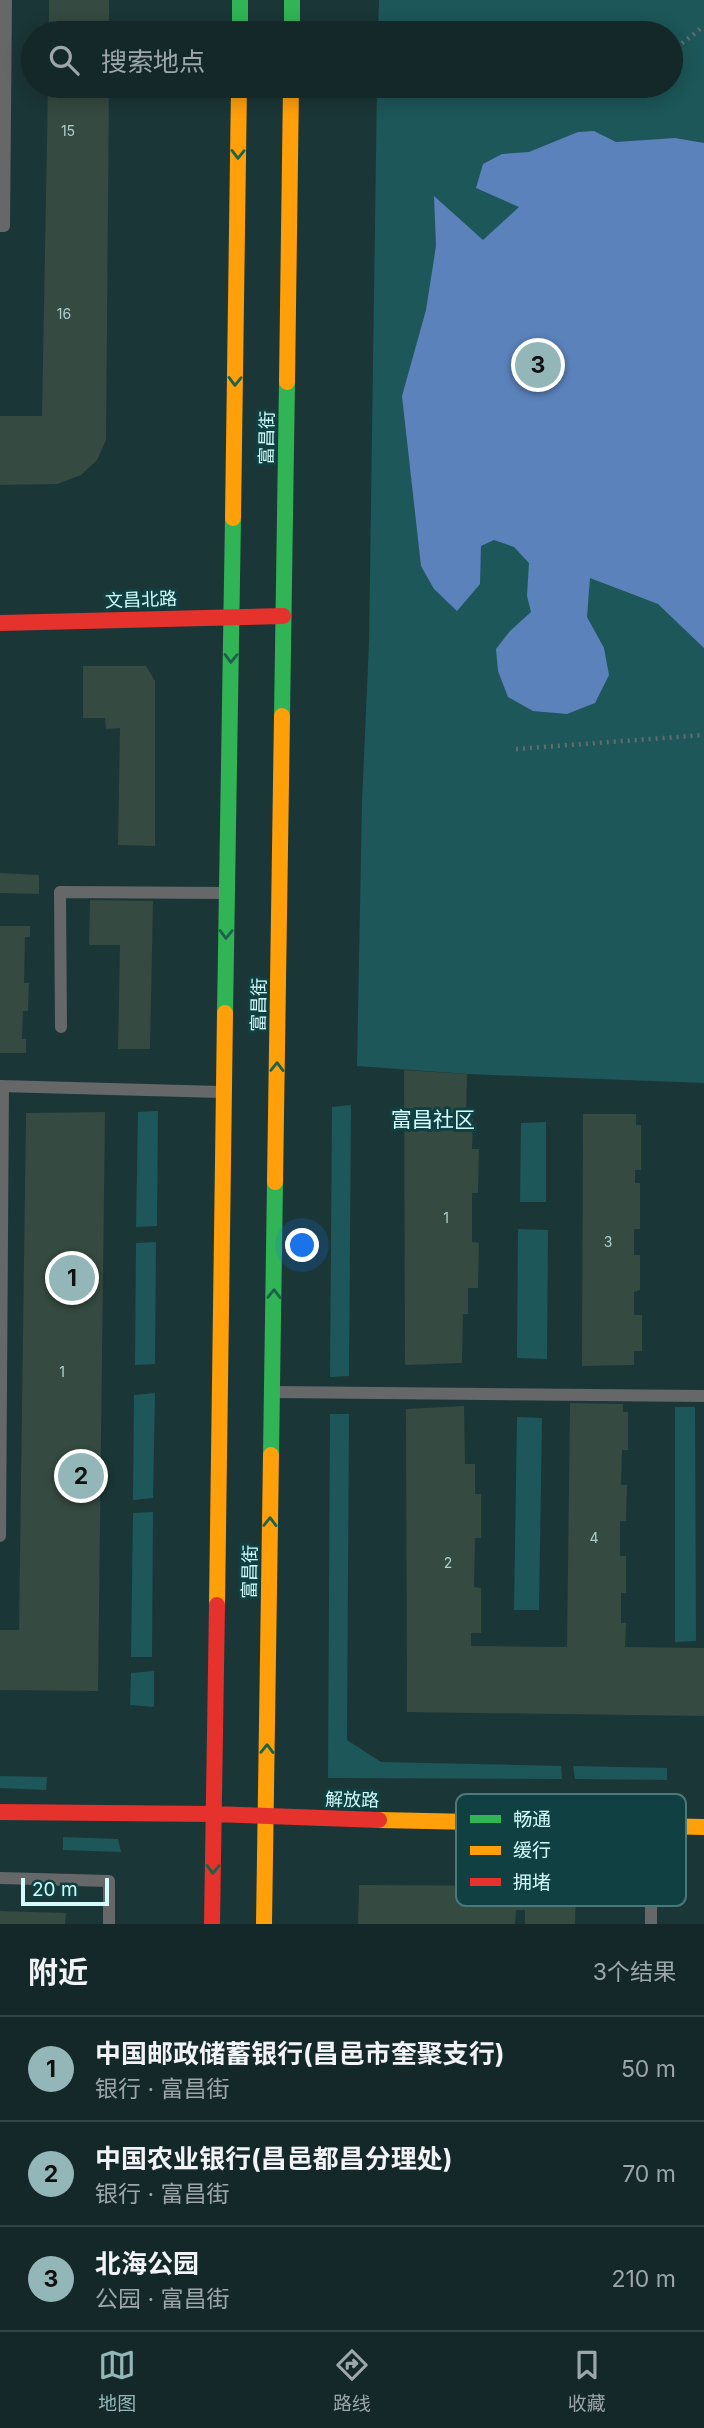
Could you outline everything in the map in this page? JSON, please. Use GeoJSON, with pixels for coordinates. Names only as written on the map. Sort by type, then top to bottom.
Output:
{"type":"FeatureCollection","features":[{"type":"Feature","properties":{"kind":"main road"},"geometry":{"type":"LineString","coordinates":[[240,0],[240,21]]}},
{"type":"Feature","properties":{"kind":"main road"},"geometry":{"type":"LineString","coordinates":[[292,0],[292,21]]}},
{"type":"Feature","properties":{"kind":"main road","name":"富昌街"},"geometry":{"type":"LineString","coordinates":[[212,1924],[239,98]]}},
{"type":"Feature","properties":{"kind":"main road","name":"富昌街"},"geometry":{"type":"LineString","coordinates":[[264,1924],[291,98]]}},
{"type":"Feature","properties":{"kind":"main road","name":"文昌北路"},"geometry":{"type":"LineString","coordinates":[[0,623],[284,616]]}},
{"type":"Feature","properties":{"kind":"main road","name":"解放路"},"geometry":{"type":"LineString","coordinates":[[0,1812],[214,1814],[456,1822]]}},
{"type":"Feature","properties":{"kind":"main road","name":"解放路"},"geometry":{"type":"LineString","coordinates":[[686,1827],[704,1827]]}},
{"type":"Feature","properties":{"kind":"lane"},"geometry":{"type":"LineString","coordinates":[[0,226],[4,226],[6,0]]}},
{"type":"Feature","properties":{"kind":"lane"},"geometry":{"type":"LineString","coordinates":[[61,1027],[60,892],[227,893]]}},
{"type":"Feature","properties":{"kind":"lane"},"geometry":{"type":"LineString","coordinates":[[0,1536],[2,1086],[224,1093]]}},
{"type":"Feature","properties":{"kind":"lane"},"geometry":{"type":"LineString","coordinates":[[272,1392],[704,1396]]}},
{"type":"Feature","properties":{"kind":"lane"},"geometry":{"type":"LineString","coordinates":[[0,1878],[109,1881],[109,1924]]}},
{"type":"Feature","properties":{"kind":"lane"},"geometry":{"type":"LineString","coordinates":[[651,1906],[651,1924]]}},
{"type":"Feature","properties":{"kind":"path"},"geometry":{"type":"LineString","coordinates":[[683,43],[704,26]]}},
{"type":"Feature","properties":{"kind":"path"},"geometry":{"type":"LineString","coordinates":[[516,749],[704,735]]}},
{"type":"Feature","properties":{"kind":"shaded area"},"geometry":{"type":"Polygon","coordinates":[[[379,0],[704,0],[704,1083],[467,1074],[357,1066],[362,802],[369,643],[377,98],[683,98],[683,21],[378,21],[379,0]]]}},
{"type":"Feature","properties":{"kind":"shaded area"},"geometry":{"type":"Polygon","coordinates":[[[351,1105],[349,1376],[330,1377],[332,1107],[351,1105]]]}},
{"type":"Feature","properties":{"kind":"shaded area"},"geometry":{"type":"Polygon","coordinates":[[[158,1111],[157,1226],[136,1227],[138,1112],[158,1111]]]}},
{"type":"Feature","properties":{"kind":"shaded area"},"geometry":{"type":"Polygon","coordinates":[[[546,1122],[546,1202],[520,1202],[521,1123],[546,1122]]]}},
{"type":"Feature","properties":{"kind":"shaded area"},"geometry":{"type":"Polygon","coordinates":[[[518,1229],[548,1230],[547,1359],[517,1358],[518,1229]]]}},
{"type":"Feature","properties":{"kind":"shaded area"},"geometry":{"type":"Polygon","coordinates":[[[156,1242],[155,1364],[135,1365],[136,1243],[156,1242]]]}},
{"type":"Feature","properties":{"kind":"shaded area"},"geometry":{"type":"Polygon","coordinates":[[[155,1393],[153,1498],[133,1500],[134,1395],[155,1393]]]}},
{"type":"Feature","properties":{"kind":"shaded area"},"geometry":{"type":"Polygon","coordinates":[[[675,1407],[695,1407],[696,1641],[675,1642],[675,1407]]]}},
{"type":"Feature","properties":{"kind":"shaded area"},"geometry":{"type":"Polygon","coordinates":[[[330,1414],[349,1414],[347,1740],[381,1762],[561,1766],[562,1779],[328,1778],[330,1414]]]}},
{"type":"Feature","properties":{"kind":"shaded area"},"geometry":{"type":"Polygon","coordinates":[[[517,1417],[542,1418],[539,1610],[514,1610],[517,1417]]]}},
{"type":"Feature","properties":{"kind":"shaded area"},"geometry":{"type":"Polygon","coordinates":[[[153,1512],[152,1657],[131,1657],[133,1513],[153,1512]]]}},
{"type":"Feature","properties":{"kind":"shaded area"},"geometry":{"type":"Polygon","coordinates":[[[154,1671],[154,1707],[130,1705],[131,1673],[154,1671]]]}},
{"type":"Feature","properties":{"kind":"shaded area"},"geometry":{"type":"Polygon","coordinates":[[[573,1766],[667,1768],[667,1780],[575,1779],[573,1766]]]}},
{"type":"Feature","properties":{"kind":"shaded area"},"geometry":{"type":"Polygon","coordinates":[[[0,1776],[47,1777],[46,1790],[0,1788],[0,1776]]]}},
{"type":"Feature","properties":{"kind":"shaded area"},"geometry":{"type":"Polygon","coordinates":[[[63,1837],[118,1839],[121,1852],[63,1850],[63,1837]]]}},
{"type":"Feature","properties":{"kind":"water"},"geometry":{"type":"Polygon","coordinates":[[[594,131],[616,142],[675,138],[704,143],[704,648],[658,604],[590,578],[587,617],[604,648],[609,675],[595,703],[567,714],[533,711],[508,697],[498,671],[496,649],[510,631],[531,612],[527,596],[529,563],[514,547],[494,540],[481,546],[480,584],[457,611],[434,589],[421,566],[402,396],[426,310],[436,246],[434,196],[483,240],[519,207],[476,188],[483,164],[502,154],[529,152],[578,132],[594,131]]]}},
{"type":"Feature","properties":{"kind":"building"},"geometry":{"type":"Polygon","coordinates":[[[49,0],[109,0],[109,21],[49,21],[49,0]]]}},
{"type":"Feature","properties":{"kind":"building"},"geometry":{"type":"Polygon","coordinates":[[[48,98],[109,98],[106,440],[97,460],[81,475],[57,484],[0,485],[0,416],[42,416],[48,98]]]}},
{"type":"Feature","properties":{"kind":"building"},"geometry":{"type":"Polygon","coordinates":[[[83,666],[146,666],[155,681],[155,846],[118,845],[120,728],[106,729],[105,718],[83,718],[83,666]]]}},
{"type":"Feature","properties":{"kind":"building"},"geometry":{"type":"Polygon","coordinates":[[[0,873],[39,875],[39,894],[0,893],[0,873]]]}},
{"type":"Feature","properties":{"kind":"building"},"geometry":{"type":"Polygon","coordinates":[[[90,900],[153,901],[150,1049],[118,1049],[120,945],[89,945],[90,900]]]}},
{"type":"Feature","properties":{"kind":"building"},"geometry":{"type":"Polygon","coordinates":[[[0,926],[30,926],[30,937],[25,937],[24,983],[29,983],[28,1011],[23,1011],[22,1039],[26,1039],[26,1053],[0,1053],[0,926]]]}},
{"type":"Feature","properties":{"kind":"building"},"geometry":{"type":"Polygon","coordinates":[[[404,1070],[467,1074],[466,1119],[473,1119],[472,1149],[479,1149],[478,1193],[472,1193],[472,1242],[479,1243],[478,1288],[468,1288],[468,1314],[463,1314],[462,1363],[405,1365],[404,1070]]]}},
{"type":"Feature","properties":{"kind":"building"},"geometry":{"type":"Polygon","coordinates":[[[105,1112],[98,1691],[0,1690],[0,1630],[19,1630],[26,1113],[105,1112]]]}},
{"type":"Feature","properties":{"kind":"building"},"geometry":{"type":"Polygon","coordinates":[[[583,1114],[636,1114],[636,1125],[641,1125],[641,1170],[635,1170],[635,1183],[640,1183],[640,1229],[634,1229],[634,1255],[640,1255],[640,1290],[634,1292],[634,1315],[642,1315],[642,1351],[634,1351],[634,1365],[582,1366],[583,1114]]]}},
{"type":"Feature","properties":{"kind":"building"},"geometry":{"type":"Polygon","coordinates":[[[570,1403],[623,1404],[623,1412],[628,1412],[628,1450],[622,1450],[621,1485],[627,1485],[626,1521],[620,1521],[620,1556],[626,1556],[626,1593],[621,1593],[621,1623],[626,1623],[625,1647],[704,1648],[704,1716],[407,1712],[406,1409],[464,1406],[465,1464],[475,1464],[475,1494],[481,1494],[481,1538],[475,1538],[474,1587],[481,1588],[481,1633],[471,1633],[471,1646],[567,1647],[570,1403]]]}},
{"type":"Feature","properties":{"kind":"building"},"geometry":{"type":"Polygon","coordinates":[[[359,1885],[456,1885],[456,1906],[575,1906],[575,1924],[525,1924],[525,1910],[516,1910],[515,1924],[358,1924],[359,1885]]]}},
{"type":"Feature","properties":{"kind":"building"},"geometry":{"type":"Polygon","coordinates":[[[0,1911],[66,1913],[65,1924],[0,1924],[0,1911]]]}},
{"type":"Feature","properties":{"kind":"traffic: fast"},"geometry":{"type":"LineString","coordinates":[[240,0],[240,21]]}},
{"type":"Feature","properties":{"kind":"traffic: fast"},"geometry":{"type":"LineString","coordinates":[[292,0],[292,21]]}},
{"type":"Feature","properties":{"kind":"traffic: fast"},"geometry":{"type":"LineString","coordinates":[[282,716],[287,382]]}},
{"type":"Feature","properties":{"kind":"traffic: fast"},"geometry":{"type":"LineString","coordinates":[[225,1013],[233,518]]}},
{"type":"Feature","properties":{"kind":"traffic: fast"},"geometry":{"type":"LineString","coordinates":[[271,1455],[275,1182]]}},
{"type":"Feature","properties":{"kind":"traffic: slow"},"geometry":{"type":"LineString","coordinates":[[233,518],[239,98]]}},
{"type":"Feature","properties":{"kind":"traffic: slow"},"geometry":{"type":"LineString","coordinates":[[287,382],[291,98]]}},
{"type":"Feature","properties":{"kind":"traffic: slow"},"geometry":{"type":"LineString","coordinates":[[275,1182],[282,716]]}},
{"type":"Feature","properties":{"kind":"traffic: slow"},"geometry":{"type":"LineString","coordinates":[[217,1605],[225,1013]]}},
{"type":"Feature","properties":{"kind":"traffic: slow"},"geometry":{"type":"LineString","coordinates":[[264,1924],[271,1455]]}},
{"type":"Feature","properties":{"kind":"traffic: slow"},"geometry":{"type":"LineString","coordinates":[[379,1820],[456,1822]]}},
{"type":"Feature","properties":{"kind":"traffic: slow"},"geometry":{"type":"LineString","coordinates":[[686,1827],[704,1827]]}},
{"type":"Feature","properties":{"kind":"traffic: jam"},"geometry":{"type":"LineString","coordinates":[[0,623],[283,616]]}},
{"type":"Feature","properties":{"kind":"traffic: jam"},"geometry":{"type":"LineString","coordinates":[[212,1924],[217,1605]]}},
{"type":"Feature","properties":{"kind":"traffic: jam"},"geometry":{"type":"LineString","coordinates":[[0,1812],[214,1814],[379,1820]]}},
{"type":"Feature","properties":{"kind":"place","name":"北海公园"},"geometry":{"type":"Point","coordinates":[538,365]}},
{"type":"Feature","properties":{"kind":"place","name":"中国邮政储蓄银行(昌邑市奎聚支行)"},"geometry":{"type":"Point","coordinates":[72,1278]}},
{"type":"Feature","properties":{"kind":"place","name":"中国农业银行(昌邑都昌分理处)"},"geometry":{"type":"Point","coordinates":[81,1476]}},
{"type":"Feature","properties":{"kind":"district","name":"富昌社区"},"geometry":{"type":"Point","coordinates":[433,1120]}}]}
